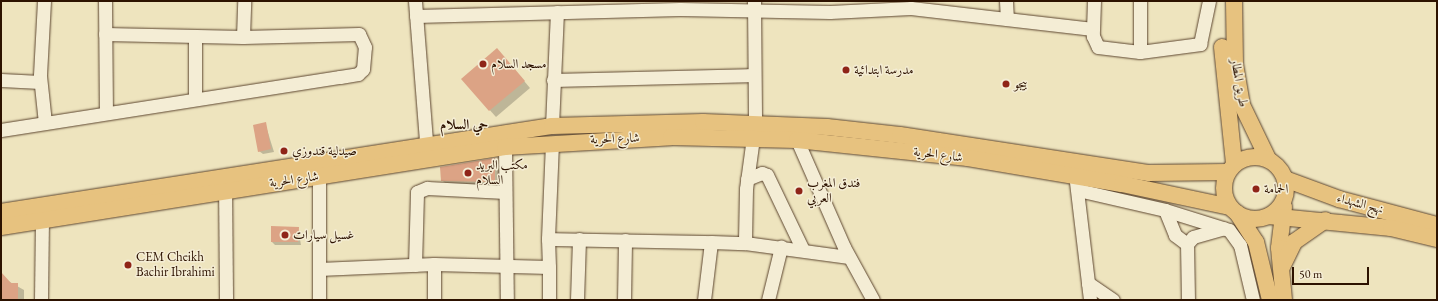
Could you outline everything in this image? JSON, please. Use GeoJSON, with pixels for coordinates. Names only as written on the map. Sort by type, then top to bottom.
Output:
{"type":"FeatureCollection","features":[{"type":"Feature","properties":{"kind":"main road","name":"طريق المطار"},"geometry":{"type":"LineString","coordinates":[[1223,1],[1222,35],[1230,168]]}},
{"type":"Feature","properties":{"kind":"main road","name":"طريق المطار"},"geometry":{"type":"LineString","coordinates":[[1234,1],[1234,64],[1242,105],[1268,159]]}},
{"type":"Feature","properties":{"kind":"main road","name":"شارع الحرية"},"geometry":{"type":"LineString","coordinates":[[1,212],[225,183],[426,151],[552,126],[755,123],[900,134],[1149,173],[1230,168]]}},
{"type":"Feature","properties":{"kind":"main road","name":"شارع الحرية"},"geometry":{"type":"LineString","coordinates":[[1,227],[225,183],[319,177],[426,151],[671,137],[797,140],[968,158],[1076,182],[1233,210]]}},
{"type":"Feature","properties":{"kind":"main road"},"geometry":{"type":"LineString","coordinates":[[1270,300],[1256,242],[1233,210],[1223,190],[1230,168],[1250,156],[1268,159],[1285,179],[1284,198],[1276,217],[1280,272],[1284,300]]}},
{"type":"Feature","properties":{"kind":"main road","name":"نهج الشهداء"},"geometry":{"type":"LineString","coordinates":[[1285,179],[1339,199],[1437,225]]}},
{"type":"Feature","properties":{"kind":"main road"},"geometry":{"type":"LineString","coordinates":[[1233,210],[1252,219],[1276,217]]}},
{"type":"Feature","properties":{"kind":"main road","name":"نهج الشهداء"},"geometry":{"type":"LineString","coordinates":[[1276,217],[1325,220],[1437,239]]}},
{"type":"Feature","properties":{"kind":"main road"},"geometry":{"type":"LineString","coordinates":[[1280,272],[1294,242],[1325,220]]}},
{"type":"Feature","properties":{"kind":"street"},"geometry":{"type":"LineString","coordinates":[[44,1],[40,82],[45,123]]}},
{"type":"Feature","properties":{"kind":"street"},"geometry":{"type":"LineString","coordinates":[[106,1],[106,113]]}},
{"type":"Feature","properties":{"kind":"street"},"geometry":{"type":"LineString","coordinates":[[243,37],[244,1]]}},
{"type":"Feature","properties":{"kind":"street"},"geometry":{"type":"LineString","coordinates":[[415,1],[426,151]]}},
{"type":"Feature","properties":{"kind":"street"},"geometry":{"type":"LineString","coordinates":[[1006,1],[1007,19]]}},
{"type":"Feature","properties":{"kind":"street"},"geometry":{"type":"LineString","coordinates":[[1094,1],[1094,42],[1102,50],[1140,52],[1197,46],[1209,1]]}},
{"type":"Feature","properties":{"kind":"street"},"geometry":{"type":"LineString","coordinates":[[1140,1],[1140,52]]}},
{"type":"Feature","properties":{"kind":"street"},"geometry":{"type":"LineString","coordinates":[[416,16],[754,5],[899,6],[1093,29]]}},
{"type":"Feature","properties":{"kind":"street"},"geometry":{"type":"LineString","coordinates":[[745,243],[747,179],[755,123],[753,75],[754,5]]}},
{"type":"Feature","properties":{"kind":"street"},"geometry":{"type":"LineString","coordinates":[[552,126],[557,12]]}},
{"type":"Feature","properties":{"kind":"street"},"geometry":{"type":"LineString","coordinates":[[1,130],[195,99],[340,78],[358,74],[363,69],[365,47],[359,34],[243,37],[105,34]]}},
{"type":"Feature","properties":{"kind":"street"},"geometry":{"type":"LineString","coordinates":[[195,36],[195,99]]}},
{"type":"Feature","properties":{"kind":"street"},"geometry":{"type":"LineString","coordinates":[[553,80],[753,75]]}},
{"type":"Feature","properties":{"kind":"street"},"geometry":{"type":"LineString","coordinates":[[1,80],[40,82]]}},
{"type":"Feature","properties":{"kind":"street"},"geometry":{"type":"LineString","coordinates":[[797,140],[849,256],[873,300]]}},
{"type":"Feature","properties":{"kind":"street"},"geometry":{"type":"LineString","coordinates":[[549,300],[548,239],[552,143]]}},
{"type":"Feature","properties":{"kind":"street"},"geometry":{"type":"LineString","coordinates":[[505,147],[507,264],[506,300]]}},
{"type":"Feature","properties":{"kind":"street"},"geometry":{"type":"LineString","coordinates":[[747,179],[762,173],[767,175],[803,250]]}},
{"type":"Feature","properties":{"kind":"street"},"geometry":{"type":"LineString","coordinates":[[319,177],[319,300]]}},
{"type":"Feature","properties":{"kind":"street"},"geometry":{"type":"LineString","coordinates":[[1090,300],[1076,182],[1224,228],[1240,244],[1253,300]]}},
{"type":"Feature","properties":{"kind":"street"},"geometry":{"type":"LineString","coordinates":[[225,183],[226,300]]}},
{"type":"Feature","properties":{"kind":"street"},"geometry":{"type":"LineString","coordinates":[[415,265],[417,192],[428,188],[505,192]]}},
{"type":"Feature","properties":{"kind":"street"},"geometry":{"type":"LineString","coordinates":[[1165,210],[1175,235],[1187,244]]}},
{"type":"Feature","properties":{"kind":"street"},"geometry":{"type":"LineString","coordinates":[[41,300],[42,219]]}},
{"type":"Feature","properties":{"kind":"street"},"geometry":{"type":"LineString","coordinates":[[1188,300],[1187,244],[1193,238],[1224,228]]}},
{"type":"Feature","properties":{"kind":"street"},"geometry":{"type":"LineString","coordinates":[[548,239],[745,243],[849,256]]}},
{"type":"Feature","properties":{"kind":"street"},"geometry":{"type":"LineString","coordinates":[[577,300],[579,239]]}},
{"type":"Feature","properties":{"kind":"street"},"geometry":{"type":"LineString","coordinates":[[624,240],[624,300]]}},
{"type":"Feature","properties":{"kind":"street"},"geometry":{"type":"LineString","coordinates":[[704,300],[711,242]]}},
{"type":"Feature","properties":{"kind":"street"},"geometry":{"type":"LineString","coordinates":[[768,300],[780,247]]}},
{"type":"Feature","properties":{"kind":"street"},"geometry":{"type":"LineString","coordinates":[[319,269],[434,264],[507,264],[549,267]]}},
{"type":"Feature","properties":{"kind":"street"},"geometry":{"type":"LineString","coordinates":[[434,264],[434,300]]}},
{"type":"Feature","properties":{"kind":"street"},"geometry":{"type":"LineString","coordinates":[[1088,283],[1113,300]]}},
{"type":"Feature","properties":{"kind":"building"},"geometry":{"type":"Polygon","coordinates":[[[497,48],[525,81],[489,111],[461,79],[497,48]]]}},
{"type":"Feature","properties":{"kind":"building"},"geometry":{"type":"Polygon","coordinates":[[[266,122],[271,149],[258,152],[253,125],[266,122]]]}},
{"type":"Feature","properties":{"kind":"building","name":"مكتب البريد السلام"},"geometry":{"type":"Polygon","coordinates":[[[495,158],[495,182],[441,181],[440,167],[495,158]]]}},
{"type":"Feature","properties":{"kind":"building","name":"غسيل سيارات"},"geometry":{"type":"Polygon","coordinates":[[[271,226],[299,227],[298,242],[271,242],[271,226]]]}},
{"type":"Feature","properties":{"kind":"building"},"geometry":{"type":"Polygon","coordinates":[[[1,272],[11,283],[18,283],[18,300],[1,300],[1,272]]]}},
{"type":"Feature","properties":{"kind":"place","name":"مسجد السلام"},"geometry":{"type":"Point","coordinates":[483,64]}},
{"type":"Feature","properties":{"kind":"place","name":"مدرسة ابتدائية"},"geometry":{"type":"Point","coordinates":[846,70]}},
{"type":"Feature","properties":{"kind":"place","name":"بيجو"},"geometry":{"type":"Point","coordinates":[1006,84]}},
{"type":"Feature","properties":{"kind":"place","name":"صيدلية قندوزي"},"geometry":{"type":"Point","coordinates":[284,151]}},
{"type":"Feature","properties":{"kind":"place","name":"مكتب البريد السلام"},"geometry":{"type":"Point","coordinates":[468,173]}},
{"type":"Feature","properties":{"kind":"place","name":"الحمامة"},"geometry":{"type":"Point","coordinates":[1256,189]}},
{"type":"Feature","properties":{"kind":"place","name":"فندق المغرب العربي"},"geometry":{"type":"Point","coordinates":[799,191]}},
{"type":"Feature","properties":{"kind":"place","name":"غسيل سيارات"},"geometry":{"type":"Point","coordinates":[285,235]}},
{"type":"Feature","properties":{"kind":"place","name":"CEM Cheikh Bachir Ibrahimi"},"geometry":{"type":"Point","coordinates":[128,265]}},
{"type":"Feature","properties":{"kind":"district","name":"حي السلام"},"geometry":{"type":"Point","coordinates":[464,124]}}]}
